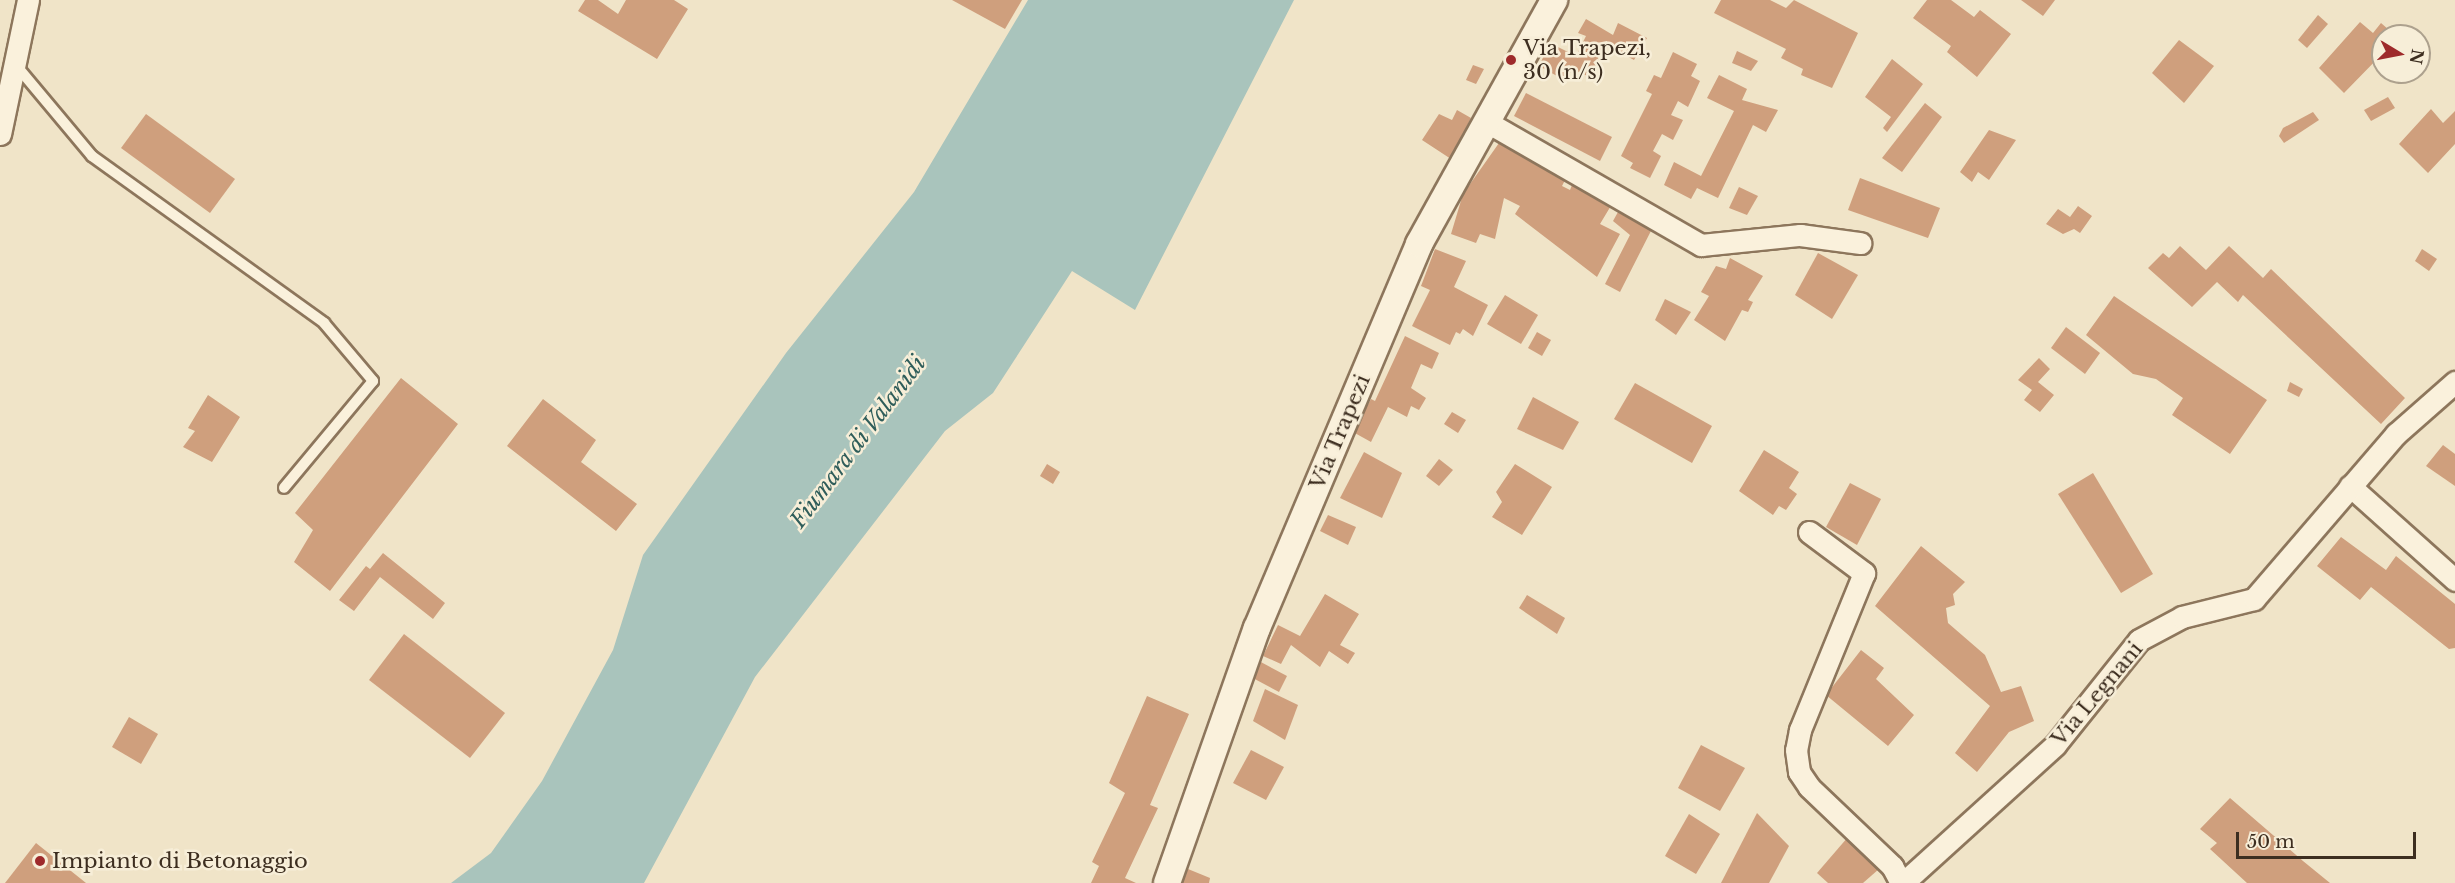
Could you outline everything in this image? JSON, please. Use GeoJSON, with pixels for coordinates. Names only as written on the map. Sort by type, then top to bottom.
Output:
{"type":"FeatureCollection","features":[{"type":"Feature","properties":{"kind":"street"},"geometry":{"type":"LineString","coordinates":[[0,134],[28,0]]}},
{"type":"Feature","properties":{"kind":"street","name":"Via Trapezi"},"geometry":{"type":"LineString","coordinates":[[1167,883],[1276,584],[1419,244],[1554,0]]}},
{"type":"Feature","properties":{"kind":"street"},"geometry":{"type":"LineString","coordinates":[[1486,122],[1701,245],[1800,235],[1860,243]]}},
{"type":"Feature","properties":{"kind":"street","name":"Via Legnani"},"geometry":{"type":"LineString","coordinates":[[1902,883],[2055,745],[2139,640],[2182,617],[2254,598],[2396,434],[2455,382]]}},
{"type":"Feature","properties":{"kind":"street"},"geometry":{"type":"LineString","coordinates":[[2350,486],[2455,580]]}},
{"type":"Feature","properties":{"kind":"street"},"geometry":{"type":"LineString","coordinates":[[1809,532],[1864,573],[1800,730],[1796,750],[1799,772],[1809,787],[1892,867],[1902,883]]}},
{"type":"Feature","properties":{"kind":"lane"},"geometry":{"type":"LineString","coordinates":[[14,64],[92,156],[324,323],[374,381],[284,488]]}},
{"type":"Feature","properties":{"kind":"water","name":"Fiumara di Valanidi"},"geometry":{"type":"Polygon","coordinates":[[[1028,0],[1294,0],[1135,310],[1072,271],[993,393],[945,431],[755,677],[644,883],[451,883],[491,853],[542,781],[613,650],[643,555],[786,353],[914,192],[1028,0]]]}},
{"type":"Feature","properties":{"kind":"building"},"geometry":{"type":"Polygon","coordinates":[[[585,0],[598,0],[618,14],[626,0],[674,0],[688,9],[657,59],[578,11],[585,0]]]}},
{"type":"Feature","properties":{"kind":"building"},"geometry":{"type":"Polygon","coordinates":[[[952,0],[1022,0],[1005,29],[952,0]]]}},
{"type":"Feature","properties":{"kind":"building"},"geometry":{"type":"Polygon","coordinates":[[[1721,0],[1770,0],[1786,8],[1794,0],[1858,33],[1832,88],[1801,75],[1803,69],[1781,58],[1786,49],[1714,13],[1721,0]]]}},
{"type":"Feature","properties":{"kind":"building"},"geometry":{"type":"Polygon","coordinates":[[[1927,0],[1951,0],[1974,17],[1980,10],[2011,34],[1977,77],[1947,52],[1951,46],[1913,18],[1927,0]]]}},
{"type":"Feature","properties":{"kind":"building"},"geometry":{"type":"Polygon","coordinates":[[[2021,0],[2055,0],[2043,16],[2021,0]]]}},
{"type":"Feature","properties":{"kind":"building"},"geometry":{"type":"Polygon","coordinates":[[[2318,15],[2328,24],[2307,48],[2298,40],[2318,15]]]}},
{"type":"Feature","properties":{"kind":"building"},"geometry":{"type":"Polygon","coordinates":[[[1586,19],[1613,35],[1618,23],[1647,38],[1634,60],[1608,46],[1592,78],[1572,69],[1566,81],[1539,66],[1550,43],[1576,56],[1586,36],[1578,33],[1586,19]]]}},
{"type":"Feature","properties":{"kind":"building"},"geometry":{"type":"Polygon","coordinates":[[[2360,22],[2371,31],[2371,65],[2344,93],[2319,68],[2360,22]]]}},
{"type":"Feature","properties":{"kind":"building"},"geometry":{"type":"Polygon","coordinates":[[[2179,40],[2214,66],[2184,103],[2152,73],[2179,40]]]}},
{"type":"Feature","properties":{"kind":"building"},"geometry":{"type":"Polygon","coordinates":[[[1737,51],[1758,61],[1751,71],[1732,63],[1737,51]]]}},
{"type":"Feature","properties":{"kind":"building"},"geometry":{"type":"Polygon","coordinates":[[[1673,52],[1697,64],[1691,76],[1700,81],[1688,107],[1678,101],[1671,115],[1683,120],[1673,140],[1662,134],[1653,151],[1661,156],[1650,178],[1630,168],[1633,163],[1621,156],[1652,94],[1646,91],[1654,75],[1661,78],[1673,52]]]}},
{"type":"Feature","properties":{"kind":"building"},"geometry":{"type":"Polygon","coordinates":[[[1892,59],[1923,84],[1887,132],[1883,128],[1891,117],[1865,97],[1892,59]]]}},
{"type":"Feature","properties":{"kind":"building"},"geometry":{"type":"Polygon","coordinates":[[[1473,65],[1484,69],[1476,84],[1466,80],[1473,65]]]}},
{"type":"Feature","properties":{"kind":"building"},"geometry":{"type":"Polygon","coordinates":[[[1719,75],[1747,89],[1742,100],[1778,110],[1766,132],[1753,125],[1718,198],[1697,188],[1691,199],[1664,185],[1674,162],[1701,176],[1734,111],[1707,98],[1719,75]]]}},
{"type":"Feature","properties":{"kind":"building"},"geometry":{"type":"Polygon","coordinates":[[[1526,93],[1612,137],[1600,161],[1514,116],[1526,93]]]}},
{"type":"Feature","properties":{"kind":"building"},"geometry":{"type":"Polygon","coordinates":[[[2388,97],[2395,108],[2371,121],[2364,110],[2388,97]]]}},
{"type":"Feature","properties":{"kind":"building"},"geometry":{"type":"Polygon","coordinates":[[[1925,103],[1942,117],[1902,172],[1882,158],[1925,103]]]}},
{"type":"Feature","properties":{"kind":"building"},"geometry":{"type":"Polygon","coordinates":[[[2431,109],[2443,123],[2455,111],[2455,144],[2428,173],[2399,144],[2431,109]]]}},
{"type":"Feature","properties":{"kind":"building"},"geometry":{"type":"Polygon","coordinates":[[[1457,110],[1471,118],[1451,159],[1422,140],[1439,114],[1452,120],[1457,110]]]}},
{"type":"Feature","properties":{"kind":"building"},"geometry":{"type":"Polygon","coordinates":[[[2313,112],[2319,120],[2284,143],[2279,136],[2283,128],[2313,112]]]}},
{"type":"Feature","properties":{"kind":"building"},"geometry":{"type":"Polygon","coordinates":[[[146,114],[235,179],[210,213],[121,148],[146,114]]]}},
{"type":"Feature","properties":{"kind":"building"},"geometry":{"type":"Polygon","coordinates":[[[1989,130],[2016,140],[1989,180],[1978,172],[1972,182],[1960,172],[1989,130]]]}},
{"type":"Feature","properties":{"kind":"building"},"geometry":{"type":"Polygon","coordinates":[[[1499,143],[1565,180],[1562,186],[1570,190],[1572,185],[1612,204],[1600,224],[1620,234],[1597,277],[1515,214],[1520,206],[1504,198],[1495,239],[1480,234],[1476,243],[1451,234],[1463,194],[1499,143]]]}},
{"type":"Feature","properties":{"kind":"building"},"geometry":{"type":"Polygon","coordinates":[[[1860,178],[1940,208],[1928,238],[1848,210],[1860,178]]]}},
{"type":"Feature","properties":{"kind":"building"},"geometry":{"type":"Polygon","coordinates":[[[1739,187],[1758,196],[1747,215],[1729,208],[1739,187]]]}},
{"type":"Feature","properties":{"kind":"building"},"geometry":{"type":"Polygon","coordinates":[[[1623,203],[1656,221],[1620,292],[1605,284],[1630,235],[1613,221],[1623,203]]]}},
{"type":"Feature","properties":{"kind":"building"},"geometry":{"type":"Polygon","coordinates":[[[2078,206],[2092,216],[2080,233],[2074,229],[2063,234],[2046,224],[2058,209],[2070,217],[2078,206]]]}},
{"type":"Feature","properties":{"kind":"building"},"geometry":{"type":"Polygon","coordinates":[[[2180,246],[2206,270],[2229,246],[2263,278],[2271,269],[2405,398],[2381,424],[2243,295],[2238,302],[2217,282],[2192,307],[2148,268],[2163,253],[2169,258],[2180,246]]]}},
{"type":"Feature","properties":{"kind":"building"},"geometry":{"type":"Polygon","coordinates":[[[1435,249],[1466,261],[1454,287],[1488,305],[1473,336],[1463,329],[1460,334],[1456,332],[1450,345],[1412,326],[1430,290],[1421,286],[1435,249]]]}},
{"type":"Feature","properties":{"kind":"building"},"geometry":{"type":"Polygon","coordinates":[[[2422,249],[2437,259],[2429,271],[2415,261],[2422,249]]]}},
{"type":"Feature","properties":{"kind":"building"},"geometry":{"type":"Polygon","coordinates":[[[1818,253],[1858,275],[1832,319],[1795,295],[1818,253]]]}},
{"type":"Feature","properties":{"kind":"building"},"geometry":{"type":"Polygon","coordinates":[[[1730,258],[1763,276],[1748,300],[1753,302],[1748,312],[1742,310],[1725,341],[1694,320],[1709,296],[1701,292],[1716,266],[1726,269],[1730,258]]]}},
{"type":"Feature","properties":{"kind":"building"},"geometry":{"type":"Polygon","coordinates":[[[1505,295],[1538,315],[1521,344],[1487,324],[1505,295]]]}},
{"type":"Feature","properties":{"kind":"building"},"geometry":{"type":"Polygon","coordinates":[[[2114,296],[2267,400],[2230,454],[2172,415],[2183,398],[2156,379],[2133,374],[2086,335],[2114,296]]]}},
{"type":"Feature","properties":{"kind":"building"},"geometry":{"type":"Polygon","coordinates":[[[1665,299],[1691,312],[1676,335],[1655,320],[1665,299]]]}},
{"type":"Feature","properties":{"kind":"building"},"geometry":{"type":"Polygon","coordinates":[[[2066,327],[2100,353],[2085,374],[2051,348],[2066,327]]]}},
{"type":"Feature","properties":{"kind":"building"},"geometry":{"type":"Polygon","coordinates":[[[1537,332],[1551,340],[1542,356],[1528,348],[1537,332]]]}},
{"type":"Feature","properties":{"kind":"building"},"geometry":{"type":"Polygon","coordinates":[[[1405,336],[1439,353],[1432,369],[1421,364],[1411,388],[1426,398],[1419,410],[1411,406],[1407,417],[1388,407],[1371,442],[1353,432],[1371,399],[1375,401],[1405,336]]]}},
{"type":"Feature","properties":{"kind":"building"},"geometry":{"type":"Polygon","coordinates":[[[2039,358],[2050,369],[2038,382],[2054,395],[2040,412],[2024,400],[2032,390],[2018,380],[2039,358]]]}},
{"type":"Feature","properties":{"kind":"building"},"geometry":{"type":"Polygon","coordinates":[[[401,378],[458,424],[330,591],[294,562],[313,530],[295,513],[401,378]]]}},
{"type":"Feature","properties":{"kind":"building"},"geometry":{"type":"Polygon","coordinates":[[[2290,382],[2303,389],[2299,397],[2287,391],[2290,382]]]}},
{"type":"Feature","properties":{"kind":"building"},"geometry":{"type":"Polygon","coordinates":[[[1635,383],[1712,426],[1692,463],[1614,419],[1635,383]]]}},
{"type":"Feature","properties":{"kind":"building"},"geometry":{"type":"Polygon","coordinates":[[[208,395],[240,417],[212,462],[183,447],[195,431],[188,428],[208,395]]]}},
{"type":"Feature","properties":{"kind":"building"},"geometry":{"type":"Polygon","coordinates":[[[1533,397],[1579,422],[1563,450],[1517,429],[1533,397]]]}},
{"type":"Feature","properties":{"kind":"building"},"geometry":{"type":"Polygon","coordinates":[[[543,399],[596,440],[581,462],[637,504],[616,531],[507,446],[543,399]]]}},
{"type":"Feature","properties":{"kind":"building"},"geometry":{"type":"Polygon","coordinates":[[[1452,412],[1466,420],[1458,433],[1444,424],[1452,412]]]}},
{"type":"Feature","properties":{"kind":"building"},"geometry":{"type":"Polygon","coordinates":[[[2443,445],[2455,454],[2455,486],[2426,466],[2443,445]]]}},
{"type":"Feature","properties":{"kind":"building"},"geometry":{"type":"Polygon","coordinates":[[[1764,450],[1799,472],[1789,488],[1797,494],[1786,510],[1779,506],[1773,515],[1739,491],[1764,450]]]}},
{"type":"Feature","properties":{"kind":"building"},"geometry":{"type":"Polygon","coordinates":[[[1364,452],[1402,473],[1382,518],[1340,498],[1364,452]]]}},
{"type":"Feature","properties":{"kind":"building"},"geometry":{"type":"Polygon","coordinates":[[[1439,459],[1453,470],[1439,486],[1426,476],[1439,459]]]}},
{"type":"Feature","properties":{"kind":"building"},"geometry":{"type":"Polygon","coordinates":[[[1047,464],[1060,472],[1053,484],[1040,476],[1047,464]]]}},
{"type":"Feature","properties":{"kind":"building"},"geometry":{"type":"Polygon","coordinates":[[[1515,464],[1552,487],[1522,535],[1492,517],[1502,502],[1496,492],[1515,464]]]}},
{"type":"Feature","properties":{"kind":"building"},"geometry":{"type":"Polygon","coordinates":[[[2093,473],[2153,574],[2121,593],[2058,494],[2093,473]]]}},
{"type":"Feature","properties":{"kind":"building"},"geometry":{"type":"Polygon","coordinates":[[[1850,483],[1881,499],[1857,545],[1826,527],[1850,483]]]}},
{"type":"Feature","properties":{"kind":"building"},"geometry":{"type":"Polygon","coordinates":[[[1328,515],[1356,527],[1348,545],[1320,531],[1328,515]]]}},
{"type":"Feature","properties":{"kind":"building"},"geometry":{"type":"Polygon","coordinates":[[[2341,537],[2386,570],[2396,556],[2455,604],[2455,648],[2449,649],[2371,587],[2360,600],[2317,566],[2341,537]]]}},
{"type":"Feature","properties":{"kind":"building"},"geometry":{"type":"Polygon","coordinates":[[[1921,546],[1965,582],[1953,594],[1955,605],[1946,608],[1948,623],[1985,655],[2001,692],[2021,686],[2034,721],[2009,732],[1977,772],[1955,753],[1990,706],[1875,606],[1921,546]]]}},
{"type":"Feature","properties":{"kind":"building"},"geometry":{"type":"Polygon","coordinates":[[[383,553],[445,603],[433,619],[380,577],[354,611],[339,600],[366,566],[370,569],[383,553]]]}},
{"type":"Feature","properties":{"kind":"building"},"geometry":{"type":"Polygon","coordinates":[[[1325,594],[1359,614],[1340,645],[1355,653],[1348,664],[1329,651],[1320,667],[1291,645],[1281,664],[1263,656],[1278,625],[1300,636],[1325,594]]]}},
{"type":"Feature","properties":{"kind":"building"},"geometry":{"type":"Polygon","coordinates":[[[1527,595],[1565,618],[1557,634],[1519,608],[1527,595]]]}},
{"type":"Feature","properties":{"kind":"building"},"geometry":{"type":"Polygon","coordinates":[[[404,634],[505,713],[470,758],[369,680],[404,634]]]}},
{"type":"Feature","properties":{"kind":"building"},"geometry":{"type":"Polygon","coordinates":[[[1861,650],[1884,668],[1876,679],[1914,715],[1888,746],[1826,695],[1861,650]]]}},
{"type":"Feature","properties":{"kind":"building"},"geometry":{"type":"Polygon","coordinates":[[[1259,661],[1287,676],[1279,692],[1251,677],[1259,661]]]}},
{"type":"Feature","properties":{"kind":"building"},"geometry":{"type":"Polygon","coordinates":[[[1265,689],[1298,705],[1285,740],[1253,721],[1265,689]]]}},
{"type":"Feature","properties":{"kind":"building"},"geometry":{"type":"Polygon","coordinates":[[[1147,696],[1189,714],[1150,805],[1158,808],[1125,878],[1136,883],[1091,883],[1099,866],[1092,862],[1125,793],[1109,783],[1147,696]]]}},
{"type":"Feature","properties":{"kind":"building"},"geometry":{"type":"Polygon","coordinates":[[[129,717],[158,734],[141,764],[112,747],[129,717]]]}},
{"type":"Feature","properties":{"kind":"building"},"geometry":{"type":"Polygon","coordinates":[[[1701,745],[1745,768],[1720,811],[1678,788],[1701,745]]]}},
{"type":"Feature","properties":{"kind":"building"},"geometry":{"type":"Polygon","coordinates":[[[1251,750],[1284,767],[1266,800],[1233,783],[1251,750]]]}},
{"type":"Feature","properties":{"kind":"building"},"geometry":{"type":"Polygon","coordinates":[[[2230,798],[2330,883],[2247,883],[2210,849],[2217,843],[2200,829],[2230,798]]]}},
{"type":"Feature","properties":{"kind":"building"},"geometry":{"type":"Polygon","coordinates":[[[1757,813],[1789,846],[1769,883],[1721,883],[1757,813]]]}},
{"type":"Feature","properties":{"kind":"building"},"geometry":{"type":"Polygon","coordinates":[[[1689,814],[1720,834],[1696,874],[1665,856],[1689,814]]]}},
{"type":"Feature","properties":{"kind":"building"},"geometry":{"type":"Polygon","coordinates":[[[1848,837],[1879,869],[1863,883],[1828,883],[1817,873],[1848,837]]]}},
{"type":"Feature","properties":{"kind":"building","name":"Impianto di Betonaggio"},"geometry":{"type":"Polygon","coordinates":[[[36,843],[86,883],[5,883],[36,843]]]}},
{"type":"Feature","properties":{"kind":"building"},"geometry":{"type":"Polygon","coordinates":[[[1188,869],[1210,878],[1209,883],[1182,883],[1188,869]]]}},
{"type":"Feature","properties":{"kind":"place","name":"Via Trapezi, 30 (n/s)"},"geometry":{"type":"Point","coordinates":[1511,60]}},
{"type":"Feature","properties":{"kind":"place","name":"Impianto di Betonaggio"},"geometry":{"type":"Point","coordinates":[40,861]}}]}
